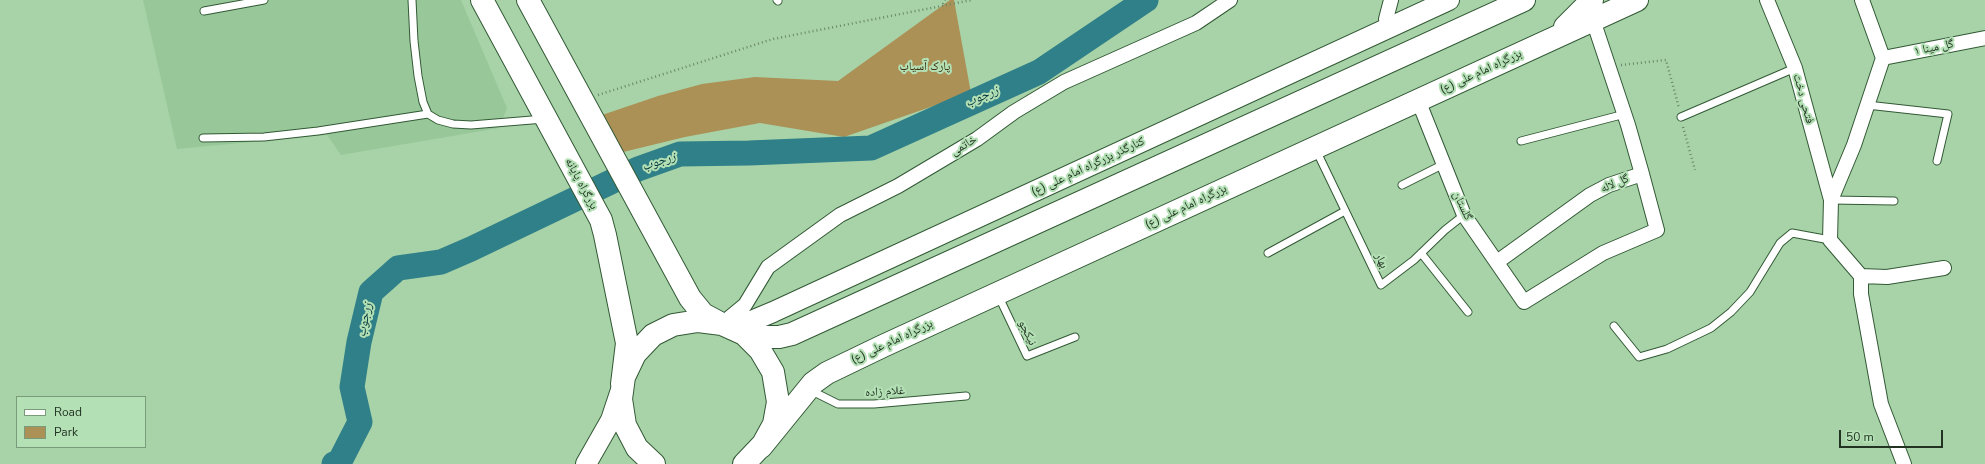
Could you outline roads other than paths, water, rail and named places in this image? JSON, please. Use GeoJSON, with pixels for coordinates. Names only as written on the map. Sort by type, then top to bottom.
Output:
{"type":"FeatureCollection","features":[{"type":"Feature","properties":{"kind":"highway","name":"بزرگراه پایانه"},"geometry":{"type":"LineString","coordinates":[[482,0],[599,217],[605,236],[627,343],[622,386]]}},
{"type":"Feature","properties":{"kind":"highway"},"geometry":{"type":"LineString","coordinates":[[528,0],[690,298],[703,314],[741,332],[752,341],[766,359],[773,372],[777,390],[777,409],[770,433],[761,447],[744,464]]}},
{"type":"Feature","properties":{"kind":"highway"},"geometry":{"type":"LineString","coordinates":[[654,464],[640,451],[628,432],[622,414],[622,386],[628,367],[635,354],[645,342],[660,331],[687,321],[706,321],[722,324],[763,337],[779,337],[792,334],[1524,0]]}},
{"type":"Feature","properties":{"kind":"highway","name":"بزرگراه امام علی (ع)"},"geometry":{"type":"LineString","coordinates":[[761,447],[816,380],[827,373],[1556,37],[1593,10],[1637,0]]}},
{"type":"Feature","properties":{"kind":"main road","name":"کنارگذر بزرگراه امام علی (ع)"},"geometry":{"type":"LineString","coordinates":[[722,324],[748,321],[773,312],[1449,0]]}},
{"type":"Feature","properties":{"kind":"main road"},"geometry":{"type":"LineString","coordinates":[[1388,28],[1400,57]]}},
{"type":"Feature","properties":{"kind":"main road"},"geometry":{"type":"LineString","coordinates":[[586,464],[611,420],[622,386]]}},
{"type":"Feature","properties":{"kind":"street","name":"خاتمی"},"geometry":{"type":"LineString","coordinates":[[722,324],[745,305],[768,267],[840,215],[904,182],[977,139],[1014,112],[1064,82],[1196,23],[1230,0]]}},
{"type":"Feature","properties":{"kind":"street"},"geometry":{"type":"LineString","coordinates":[[1388,28],[1386,19],[1391,0]]}},
{"type":"Feature","properties":{"kind":"street","name":"فتحی دخت"},"geometry":{"type":"LineString","coordinates":[[1767,0],[1795,68],[1831,200]]}},
{"type":"Feature","properties":{"kind":"street"},"geometry":{"type":"LineString","coordinates":[[1862,0],[1883,58],[1854,145],[1831,200],[1830,240],[1861,276],[1861,294],[1881,404],[1904,464]]}},
{"type":"Feature","properties":{"kind":"street","name":"گل لاله"},"geometry":{"type":"LineString","coordinates":[[1497,262],[1590,195],[1609,185],[1642,174],[1608,66],[1593,10]]}},
{"type":"Feature","properties":{"kind":"street","name":"گل مینا ۱"},"geometry":{"type":"LineString","coordinates":[[1883,58],[1985,38]]}},
{"type":"Feature","properties":{"kind":"street","name":"گلستان"},"geometry":{"type":"LineString","coordinates":[[1418,100],[1464,215],[1524,302],[1603,253],[1657,230],[1642,174]]}},
{"type":"Feature","properties":{"kind":"street"},"geometry":{"type":"LineString","coordinates":[[1861,276],[1887,277],[1944,268]]}},
{"type":"Feature","properties":{"kind":"lane"},"geometry":{"type":"LineString","coordinates":[[204,11],[264,0]]}},
{"type":"Feature","properties":{"kind":"lane"},"geometry":{"type":"LineString","coordinates":[[412,0],[414,41],[418,76],[423,102],[428,114],[438,120],[453,124],[471,125],[546,118]]}},
{"type":"Feature","properties":{"kind":"lane"},"geometry":{"type":"LineString","coordinates":[[1681,117],[1795,68]]}},
{"type":"Feature","properties":{"kind":"lane"},"geometry":{"type":"LineString","coordinates":[[1867,105],[1948,114],[1937,161]]}},
{"type":"Feature","properties":{"kind":"lane"},"geometry":{"type":"LineString","coordinates":[[202,138],[257,137],[318,131],[428,114]]}},
{"type":"Feature","properties":{"kind":"lane"},"geometry":{"type":"LineString","coordinates":[[1521,141],[1624,114]]}},
{"type":"Feature","properties":{"kind":"lane","name":"بهار"},"geometry":{"type":"LineString","coordinates":[[1315,148],[1381,285],[1421,253],[1464,215]]}},
{"type":"Feature","properties":{"kind":"lane"},"geometry":{"type":"LineString","coordinates":[[1402,185],[1444,164]]}},
{"type":"Feature","properties":{"kind":"lane"},"geometry":{"type":"LineString","coordinates":[[1831,200],[1894,201]]}},
{"type":"Feature","properties":{"kind":"lane"},"geometry":{"type":"LineString","coordinates":[[1268,253],[1345,211]]}},
{"type":"Feature","properties":{"kind":"lane"},"geometry":{"type":"LineString","coordinates":[[1614,326],[1638,357],[1667,349],[1710,328],[1731,312],[1750,292],[1780,244],[1792,233],[1830,240]]}},
{"type":"Feature","properties":{"kind":"lane"},"geometry":{"type":"LineString","coordinates":[[1421,253],[1468,312]]}},
{"type":"Feature","properties":{"kind":"lane","name":"نیکجو"},"geometry":{"type":"LineString","coordinates":[[997,294],[1027,356],[1075,337]]}},
{"type":"Feature","properties":{"kind":"lane","name":"غلام زاده"},"geometry":{"type":"LineString","coordinates":[[808,389],[838,404],[874,404],[966,396]]}},
{"type":"Feature","properties":{"kind":"waterway","name":"زرجوب"},"geometry":{"type":"LineString","coordinates":[[334,464],[340,461],[360,422],[352,387],[359,342],[371,292],[398,268],[441,262],[638,169],[680,154],[871,148],[1039,72],[1146,0]]}},
{"type":"Feature","properties":{"kind":"park label","name":"پارک آسیاب"},"geometry":{"type":"Point","coordinates":[925,67]}}]}
